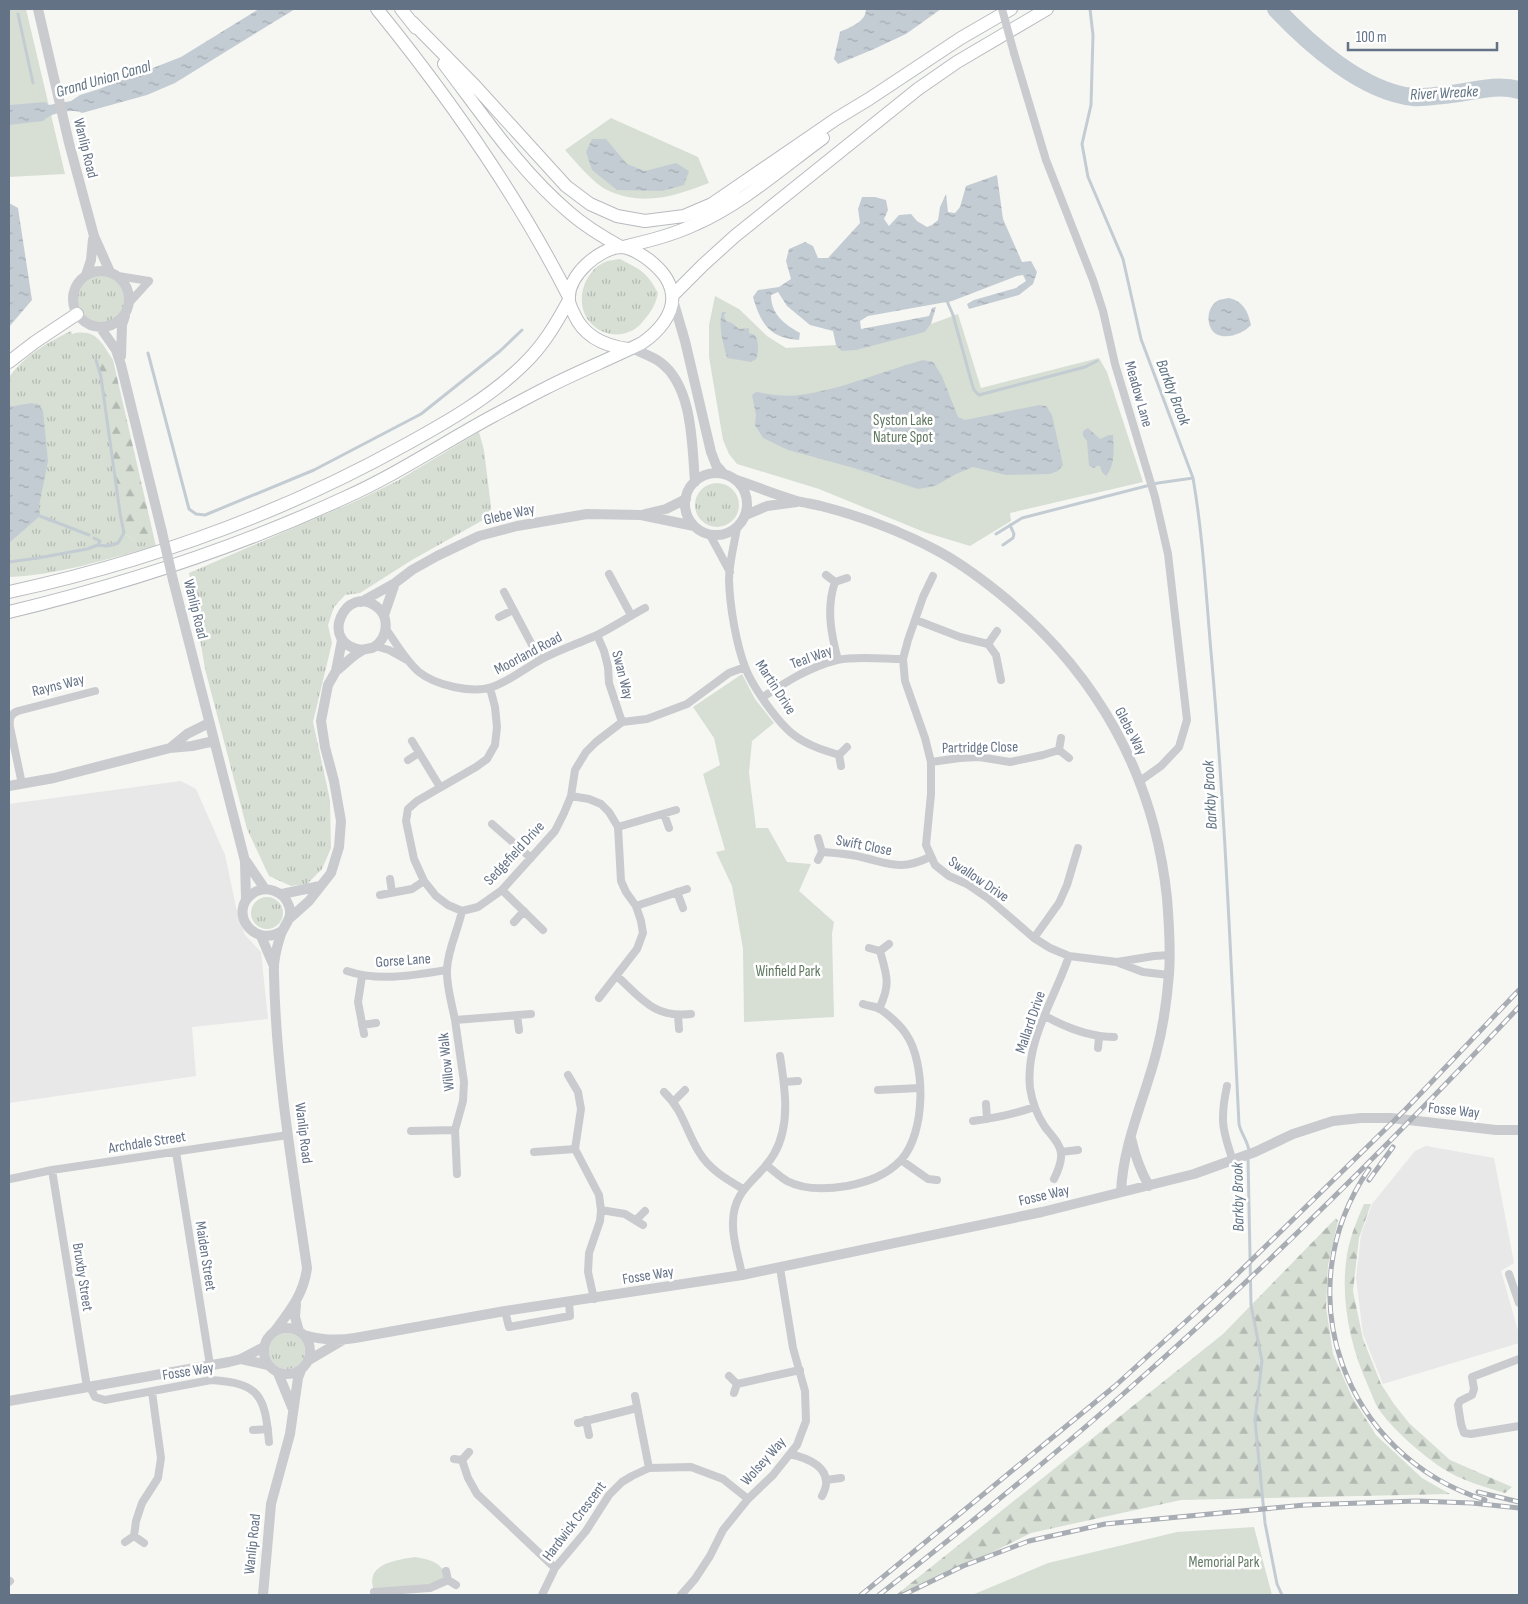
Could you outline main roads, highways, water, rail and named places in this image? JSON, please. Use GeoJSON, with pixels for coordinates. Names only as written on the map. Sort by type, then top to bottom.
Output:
{"type":"FeatureCollection","features":[{"type":"Feature","properties":{"kind":"highway"},"geometry":{"type":"LineString","coordinates":[[377,9],[404,42],[482,149],[533,230],[569,298],[575,317],[587,333],[596,340],[605,344],[630,349]]}},
{"type":"Feature","properties":{"kind":"highway"},"geometry":{"type":"LineString","coordinates":[[9,612],[76,596],[191,561],[345,498],[394,474],[484,421],[547,387],[630,349],[652,337],[661,326],[669,311],[672,298],[668,281],[658,267],[646,258],[593,230],[570,213],[539,184],[401,9]]}},
{"type":"Feature","properties":{"kind":"highway"},"geometry":{"type":"LineString","coordinates":[[412,22],[475,86],[566,186],[590,204],[617,216],[645,221],[684,216],[712,204],[836,119],[870,99],[961,38],[1011,9]]}},
{"type":"Feature","properties":{"kind":"highway"},"geometry":{"type":"LineString","coordinates":[[672,298],[703,265],[735,236],[897,105],[957,62],[1047,9]]}},
{"type":"Feature","properties":{"kind":"highway"},"geometry":{"type":"LineString","coordinates":[[9,592],[97,571],[185,544],[337,482],[385,457],[500,386],[524,364],[547,338],[569,298],[575,280],[587,263],[604,252],[678,232],[698,224],[721,211],[840,124],[870,99]]}},
{"type":"Feature","properties":{"kind":"highway"},"geometry":{"type":"LineString","coordinates":[[9,362],[77,314]]}},
{"type":"Feature","properties":{"kind":"highway"},"geometry":{"type":"LineString","coordinates":[[9,584],[55,582]]}},
{"type":"Feature","properties":{"kind":"water"},"geometry":{"type":"Polygon","coordinates":[[[259,9],[295,9],[175,83],[147,95],[82,113],[73,111],[62,112],[43,121],[9,125],[9,105],[45,102],[49,105],[71,101],[80,95],[181,57],[259,9]]]}},
{"type":"Feature","properties":{"kind":"water"},"geometry":{"type":"Polygon","coordinates":[[[866,9],[941,9],[906,34],[838,64],[834,59],[840,32],[860,21],[866,9]]]}},
{"type":"Feature","properties":{"kind":"water"},"geometry":{"type":"Polygon","coordinates":[[[592,139],[606,139],[627,164],[645,171],[676,163],[689,171],[684,185],[662,191],[617,190],[592,170],[586,152],[592,139]]]}},
{"type":"Feature","properties":{"kind":"water"},"geometry":{"type":"Polygon","coordinates":[[[997,175],[1003,219],[1022,262],[1031,261],[1037,272],[1033,284],[1019,295],[969,309],[967,304],[974,300],[1016,288],[1026,281],[1023,275],[952,301],[868,316],[860,321],[861,329],[929,316],[932,308],[936,307],[931,324],[925,332],[856,350],[841,351],[836,345],[833,331],[810,325],[787,306],[778,292],[771,295],[773,308],[784,322],[800,333],[799,340],[789,339],[773,333],[763,322],[753,297],[758,290],[779,287],[791,279],[786,261],[789,249],[805,242],[813,246],[818,258],[828,258],[860,223],[858,209],[862,197],[875,197],[886,200],[888,210],[884,219],[889,226],[899,215],[911,214],[917,221],[927,227],[938,220],[940,207],[946,194],[948,212],[955,213],[960,207],[966,186],[997,175]]]}},
{"type":"Feature","properties":{"kind":"water"},"geometry":{"type":"Polygon","coordinates":[[[9,203],[18,208],[32,300],[9,327],[9,203]]]}},
{"type":"Feature","properties":{"kind":"water"},"geometry":{"type":"Polygon","coordinates":[[[1221,299],[1234,299],[1244,307],[1251,325],[1236,334],[1222,336],[1214,332],[1208,318],[1213,304],[1221,299]]]}},
{"type":"Feature","properties":{"kind":"water"},"geometry":{"type":"Polygon","coordinates":[[[722,312],[726,312],[724,316],[726,321],[739,329],[749,328],[749,333],[755,335],[758,347],[756,359],[751,362],[727,358],[721,329],[722,312]]]}},
{"type":"Feature","properties":{"kind":"water"},"geometry":{"type":"Polygon","coordinates":[[[923,360],[933,362],[942,376],[958,417],[965,420],[1039,405],[1046,406],[1052,415],[1063,465],[1058,471],[1050,474],[1006,475],[973,467],[935,486],[918,489],[854,468],[788,450],[763,438],[755,425],[756,415],[752,395],[756,392],[788,396],[815,393],[923,360]]]}},
{"type":"Feature","properties":{"kind":"water"},"geometry":{"type":"Polygon","coordinates":[[[31,403],[39,405],[43,411],[48,461],[39,506],[40,516],[9,543],[9,407],[31,403]]]}},
{"type":"Feature","properties":{"kind":"water"},"geometry":{"type":"Polygon","coordinates":[[[1088,428],[1100,439],[1113,435],[1114,451],[1111,467],[1106,476],[1100,466],[1094,468],[1089,466],[1087,441],[1083,436],[1083,431],[1088,428]]]}},
{"type":"Feature","properties":{"kind":"waterway","name":"Barkby Brook"},"geometry":{"type":"LineString","coordinates":[[1090,9],[1093,35],[1091,105],[1082,144],[1088,177],[1123,259],[1141,339],[1193,478],[1204,565],[1216,711],[1239,1124],[1249,1151]]}},
{"type":"Feature","properties":{"kind":"waterway","name":"River Wreake"},"geometry":{"type":"LineString","coordinates":[[1276,9],[1304,37],[1338,64],[1375,86],[1394,93],[1420,97],[1491,88],[1519,90]]}},
{"type":"Feature","properties":{"kind":"waterway"},"geometry":{"type":"LineString","coordinates":[[18,14],[33,83]]}},
{"type":"Feature","properties":{"kind":"waterway"},"geometry":{"type":"LineString","coordinates":[[947,301],[953,315],[974,390],[979,395],[1085,367],[1097,361]]}},
{"type":"Feature","properties":{"kind":"waterway"},"geometry":{"type":"LineString","coordinates":[[148,353],[189,509],[196,514],[205,515],[314,470],[421,414],[500,351],[522,330]]}},
{"type":"Feature","properties":{"kind":"waterway"},"geometry":{"type":"LineString","coordinates":[[9,562],[87,549],[98,545],[107,546],[118,543],[124,533],[101,377],[96,360]]}},
{"type":"Feature","properties":{"kind":"waterway"},"geometry":{"type":"LineString","coordinates":[[996,534],[1022,518],[1158,483],[1193,478]]}},
{"type":"Feature","properties":{"kind":"waterway"},"geometry":{"type":"LineString","coordinates":[[40,516],[89,535]]}},
{"type":"Feature","properties":{"kind":"waterway"},"geometry":{"type":"LineString","coordinates":[[1003,545],[1013,538],[1014,534],[1010,525]]}},
{"type":"Feature","properties":{"kind":"waterway"},"geometry":{"type":"LineString","coordinates":[[94,538],[100,541],[98,545]]}},
{"type":"Feature","properties":{"kind":"waterway","name":"Barkby Brook"},"geometry":{"type":"LineString","coordinates":[[1248,1157],[1251,1305],[1262,1361],[1255,1420],[1265,1523],[1277,1584],[1282,1595]]}},
{"type":"Feature","properties":{"kind":"railway"},"geometry":{"type":"LineString","coordinates":[[861,1595],[1115,1386],[1229,1282],[1404,1111],[1519,990]]}},
{"type":"Feature","properties":{"kind":"railway"},"geometry":{"type":"LineString","coordinates":[[879,1595],[1032,1472],[1174,1349],[1325,1206],[1519,1007]]}},
{"type":"Feature","properties":{"kind":"railway"},"geometry":{"type":"LineString","coordinates":[[1369,1180],[1393,1147]]}},
{"type":"Feature","properties":{"kind":"railway"},"geometry":{"type":"LineString","coordinates":[[1369,1169],[1344,1217],[1331,1266],[1331,1316],[1342,1364],[1364,1408],[1395,1447],[1436,1478],[1485,1500]]}},
{"type":"Feature","properties":{"kind":"railway"},"geometry":{"type":"LineString","coordinates":[[1478,1492],[1519,1502]]}},
{"type":"Feature","properties":{"kind":"railway"},"geometry":{"type":"LineString","coordinates":[[903,1595],[963,1566],[1029,1541],[1105,1524],[1305,1505],[1416,1501],[1472,1503],[1519,1508]]}},
{"type":"Feature","properties":{"kind":"water label","name":"Grand Union Canal"},"geometry":{"type":"Point","coordinates":[103,78]}},
{"type":"Feature","properties":{"kind":"park label","name":"Syston Lake Nature Spot"},"geometry":{"type":"Point","coordinates":[903,428]}},
{"type":"Feature","properties":{"kind":"park label","name":"Winfield Park"},"geometry":{"type":"Point","coordinates":[788,971]}},
{"type":"Feature","properties":{"kind":"park label","name":"Memorial Park"},"geometry":{"type":"Point","coordinates":[1224,1562]}}]}
